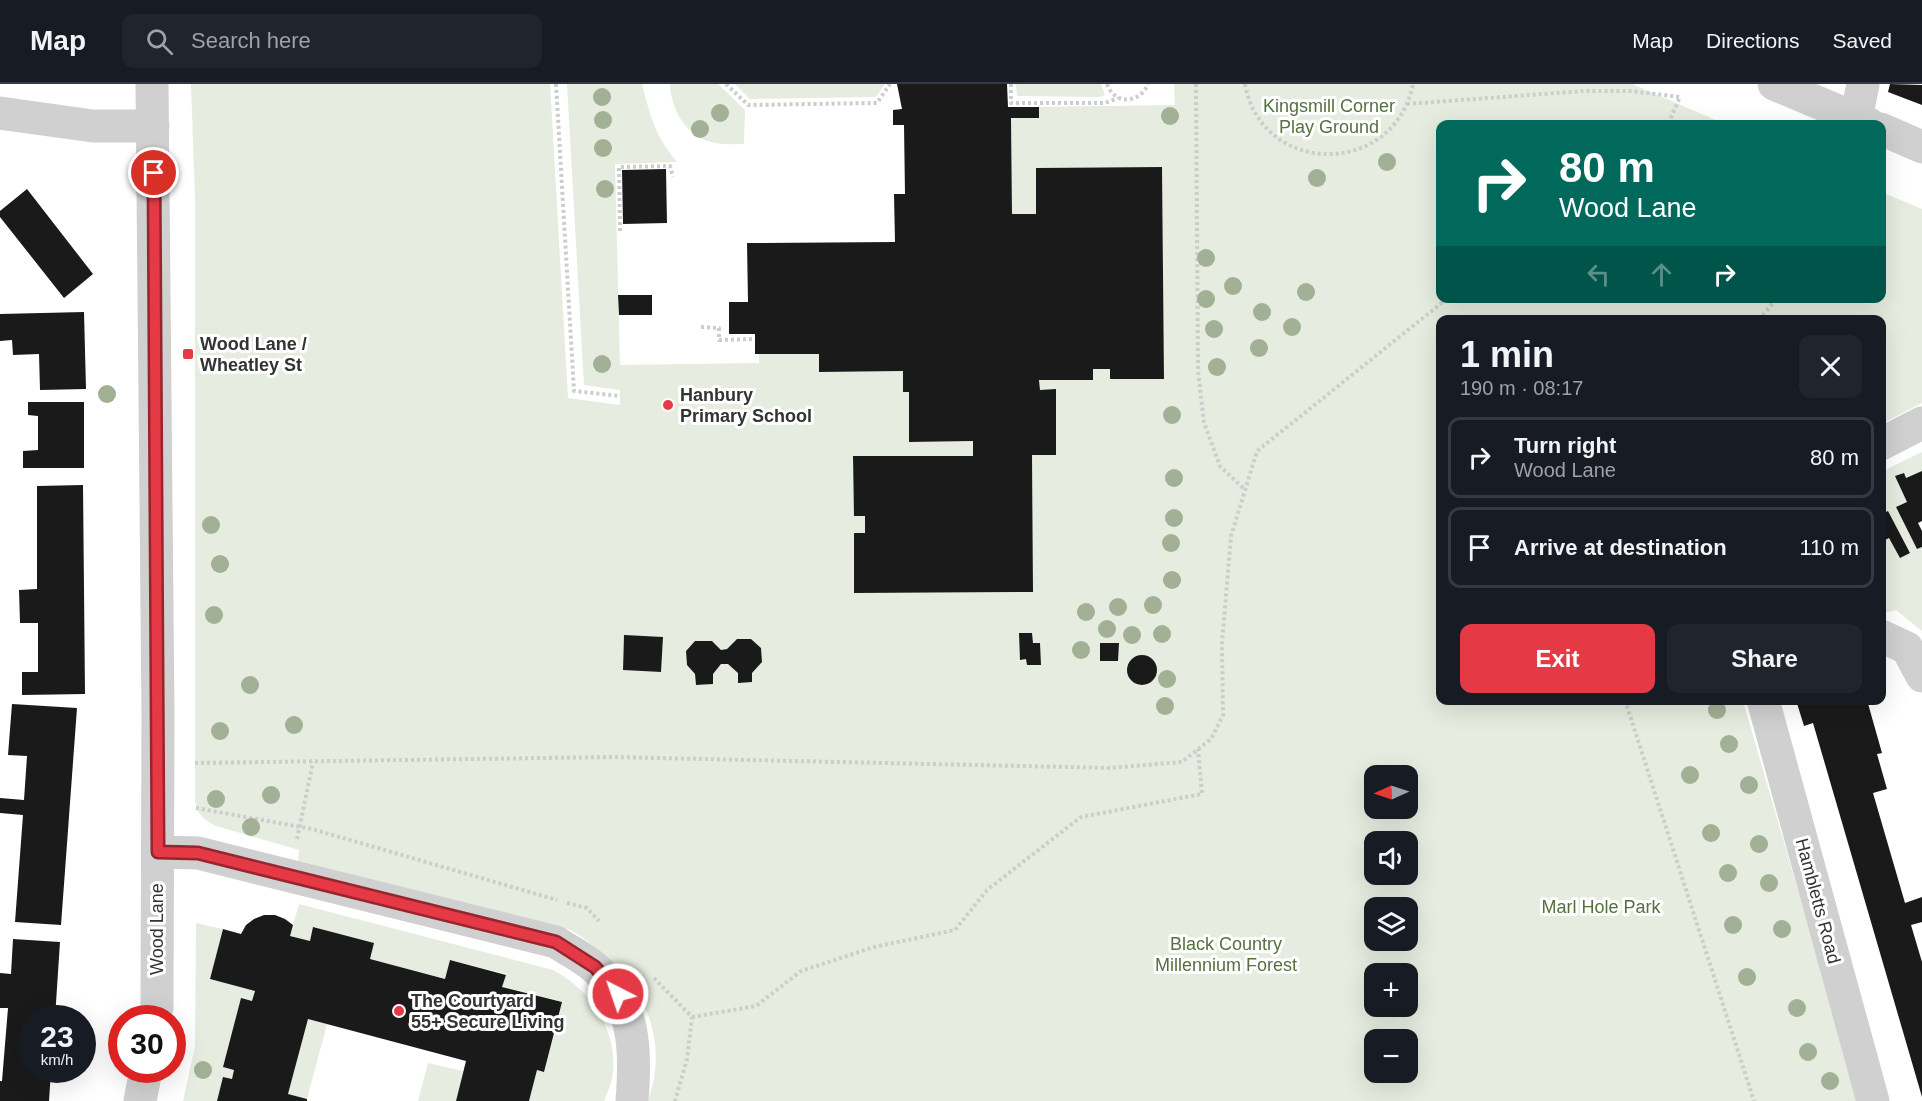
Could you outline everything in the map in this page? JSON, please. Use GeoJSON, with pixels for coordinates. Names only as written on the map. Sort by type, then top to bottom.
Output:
{"type":"FeatureCollection","features":[{"type":"Feature","properties":{"kind":"street","name":"Wood Lane"},"geometry":{"type":"LineString","coordinates":[[152,84],[158,852],[157,1005]]}},
{"type":"Feature","properties":{"kind":"street"},"geometry":{"type":"LineString","coordinates":[[1774,84],[1860,120]]}},
{"type":"Feature","properties":{"kind":"street"},"geometry":{"type":"LineString","coordinates":[[1863,84],[1868,120]]}},
{"type":"Feature","properties":{"kind":"street"},"geometry":{"type":"LineString","coordinates":[[0,113],[93,126],[153,126]]}},
{"type":"Feature","properties":{"kind":"street"},"geometry":{"type":"LineString","coordinates":[[1886,131],[1922,147]]}},
{"type":"Feature","properties":{"kind":"street"},"geometry":{"type":"LineString","coordinates":[[1886,441],[1922,423]]}},
{"type":"Feature","properties":{"kind":"street"},"geometry":{"type":"LineString","coordinates":[[1886,638],[1906,648],[1922,676]]}},
{"type":"Feature","properties":{"kind":"street","name":"Hambletts Road"},"geometry":{"type":"LineString","coordinates":[[1764,705],[1873,1101]]}},
{"type":"Feature","properties":{"kind":"street"},"geometry":{"type":"LineString","coordinates":[[158,852],[198,853],[556,942],[595,967],[618,994],[631,1029],[635,1063],[632,1101]]}},
{"type":"Feature","properties":{"kind":"street"},"geometry":{"type":"LineString","coordinates":[[140,1101],[143,1083]]}},
{"type":"Feature","properties":{"kind":"path"},"geometry":{"type":"LineString","coordinates":[[556,84],[574,392],[620,396]]}},
{"type":"Feature","properties":{"kind":"path"},"geometry":{"type":"LineString","coordinates":[[726,84],[748,105],[877,103],[890,84]]}},
{"type":"Feature","properties":{"kind":"path"},"geometry":{"type":"LineString","coordinates":[[1011,84],[1011,104],[1105,103],[1118,98],[1131,100],[1138,98],[1148,84]]}},
{"type":"Feature","properties":{"kind":"path"},"geometry":{"type":"LineString","coordinates":[[1107,84],[1118,98]]}},
{"type":"Feature","properties":{"kind":"path"},"geometry":{"type":"LineString","coordinates":[[1196,84],[1198,370],[1204,423],[1220,466],[1245,490]]}},
{"type":"Feature","properties":{"kind":"path"},"geometry":{"type":"LineString","coordinates":[[1245,84],[1247,95],[1256,113],[1268,129],[1283,141],[1301,150],[1320,155],[1359,150],[1377,141],[1392,128],[1404,112],[1413,84]]}},
{"type":"Feature","properties":{"kind":"path"},"geometry":{"type":"LineString","coordinates":[[1407,104],[1584,91],[1631,91],[1680,97],[1670,120]]}},
{"type":"Feature","properties":{"kind":"path"},"geometry":{"type":"LineString","coordinates":[[620,231],[619,167],[670,166],[673,177]]}},
{"type":"Feature","properties":{"kind":"path"},"geometry":{"type":"LineString","coordinates":[[188,763],[612,757],[1111,768],[1182,762],[1211,739],[1223,715],[1222,643],[1231,536],[1257,450],[1442,303]]}},
{"type":"Feature","properties":{"kind":"path"},"geometry":{"type":"LineString","coordinates":[[1763,315],[1773,303]]}},
{"type":"Feature","properties":{"kind":"path"},"geometry":{"type":"LineString","coordinates":[[701,327],[719,328],[719,340],[754,339]]}},
{"type":"Feature","properties":{"kind":"path"},"geometry":{"type":"LineString","coordinates":[[1627,705],[1754,1101]]}},
{"type":"Feature","properties":{"kind":"path"},"geometry":{"type":"LineString","coordinates":[[692,1017],[756,1006],[801,971],[874,947],[955,930],[987,890],[1081,817],[1202,794],[1198,749]]}},
{"type":"Feature","properties":{"kind":"path"},"geometry":{"type":"LineString","coordinates":[[295,845],[301,827],[313,762]]}},
{"type":"Feature","properties":{"kind":"green space","name":"Marl Hole Park"},"geometry":{"type":"Polygon","coordinates":[[[191,84],[550,84],[568,398],[620,405],[620,390],[584,385],[567,84],[642,84],[654,125],[663,143],[677,162],[615,164],[620,365],[759,363],[759,354],[819,354],[819,372],[903,371],[903,392],[909,392],[909,442],[973,441],[973,456],[853,456],[854,516],[865,516],[865,533],[854,533],[855,593],[1033,592],[1032,455],[1056,454],[1056,390],[1040,390],[1039,380],[1093,380],[1093,369],[1110,369],[1111,379],[1164,378],[1162,167],[1036,168],[1036,214],[1012,214],[1011,118],[1039,118],[1039,107],[1175,105],[1174,84],[1632,84],[1716,120],[1436,120],[1436,303],[1886,303],[1886,194],[1922,209],[1922,403],[1886,421],[1886,315],[1436,315],[1436,705],[1744,705],[1859,1101],[648,1101],[655,1074],[656,1048],[651,1024],[642,1002],[629,981],[612,962],[571,930],[298,861],[299,850],[216,826],[205,819],[195,802],[195,198],[191,84]],[[624,636],[623,670],[661,672],[663,637],[624,636]],[[737,639],[727,649],[721,650],[712,641],[695,641],[686,651],[687,665],[695,674],[696,685],[712,684],[713,674],[721,664],[728,664],[738,673],[738,682],[752,682],[752,673],[762,662],[761,648],[751,639],[737,639]]]}},
{"type":"Feature","properties":{"kind":"green space"},"geometry":{"type":"Polygon","coordinates":[[[670,84],[718,84],[745,110],[744,144],[715,143],[694,134],[677,112],[670,84]]]}},
{"type":"Feature","properties":{"kind":"green space"},"geometry":{"type":"Polygon","coordinates":[[[735,84],[885,84],[876,97],[750,99],[735,84]]]}},
{"type":"Feature","properties":{"kind":"green space"},"geometry":{"type":"Polygon","coordinates":[[[1016,84],[1101,84],[1105,95],[1100,97],[1017,96],[1016,84]]]}},
{"type":"Feature","properties":{"kind":"green space"},"geometry":{"type":"Polygon","coordinates":[[[1922,452],[1922,471],[1906,478],[1903,473],[1896,477],[1907,502],[1897,507],[1917,549],[1922,547],[1922,631],[1896,610],[1886,613],[1886,540],[1889,538],[1900,558],[1910,553],[1888,511],[1886,512],[1886,470],[1922,452]]]}},
{"type":"Feature","properties":{"kind":"green space"},"geometry":{"type":"Polygon","coordinates":[[[299,904],[553,970],[567,979],[591,1001],[607,1030],[612,1046],[612,1079],[604,1101],[529,1101],[537,1070],[544,1072],[562,1002],[502,987],[506,974],[450,960],[445,979],[370,959],[374,943],[314,927],[310,941],[290,936],[299,904]]]}},
{"type":"Feature","properties":{"kind":"green space"},"geometry":{"type":"Polygon","coordinates":[[[196,923],[223,929],[210,979],[255,991],[252,1001],[241,999],[223,1067],[234,1070],[232,1079],[223,1077],[217,1101],[183,1101],[195,1046],[196,923]]]}},
{"type":"Feature","properties":{"kind":"green space"},"geometry":{"type":"Polygon","coordinates":[[[308,1019],[327,1024],[307,1099],[288,1094],[308,1019]]]}},
{"type":"Feature","properties":{"kind":"green space"},"geometry":{"type":"Polygon","coordinates":[[[428,1063],[463,1071],[456,1101],[418,1101],[428,1063]]]}},
{"type":"Feature","properties":{"kind":"building","name":"Hanbury Primary School"},"geometry":{"type":"Polygon","coordinates":[[[897,84],[1007,84],[1008,107],[1039,107],[1039,118],[1011,118],[1012,214],[1036,214],[1036,168],[1162,167],[1164,379],[1110,379],[1110,369],[1093,369],[1093,380],[1039,380],[1040,390],[1056,389],[1056,455],[1032,455],[1033,592],[854,593],[854,533],[865,533],[865,516],[854,516],[853,456],[973,456],[973,441],[909,442],[909,392],[903,392],[903,371],[819,372],[819,354],[755,354],[755,334],[729,334],[729,302],[748,302],[747,243],[895,242],[894,194],[905,194],[904,125],[893,125],[893,110],[902,109],[897,84]]]}},
{"type":"Feature","properties":{"kind":"building"},"geometry":{"type":"Polygon","coordinates":[[[1890,84],[1922,85],[1922,105],[1888,92],[1890,84]]]}},
{"type":"Feature","properties":{"kind":"building"},"geometry":{"type":"Polygon","coordinates":[[[666,169],[667,223],[623,224],[622,170],[666,169]]]}},
{"type":"Feature","properties":{"kind":"building"},"geometry":{"type":"Polygon","coordinates":[[[27,189],[93,274],[64,298],[0,217],[0,211],[27,189]]]}},
{"type":"Feature","properties":{"kind":"building"},"geometry":{"type":"Polygon","coordinates":[[[618,295],[652,295],[652,315],[619,315],[618,295]]]}},
{"type":"Feature","properties":{"kind":"building"},"geometry":{"type":"Polygon","coordinates":[[[84,312],[86,389],[40,390],[39,354],[13,355],[12,340],[0,341],[0,314],[84,312]]]}},
{"type":"Feature","properties":{"kind":"building"},"geometry":{"type":"Polygon","coordinates":[[[28,402],[84,402],[84,468],[23,468],[23,451],[38,450],[38,416],[28,415],[28,402]]]}},
{"type":"Feature","properties":{"kind":"building"},"geometry":{"type":"Polygon","coordinates":[[[1922,471],[1922,521],[1918,523],[1922,531],[1922,547],[1917,549],[1896,507],[1907,502],[1895,476],[1904,473],[1906,478],[1922,471]]]}},
{"type":"Feature","properties":{"kind":"building"},"geometry":{"type":"Polygon","coordinates":[[[83,485],[85,694],[22,695],[22,672],[38,672],[38,623],[20,623],[19,590],[37,589],[37,486],[83,485]]]}},
{"type":"Feature","properties":{"kind":"building"},"geometry":{"type":"Polygon","coordinates":[[[1888,511],[1910,553],[1900,558],[1889,538],[1886,540],[1886,512],[1888,511]]]}},
{"type":"Feature","properties":{"kind":"building"},"geometry":{"type":"Polygon","coordinates":[[[1019,633],[1032,633],[1033,643],[1040,643],[1041,665],[1027,665],[1026,659],[1020,660],[1019,633]]]}},
{"type":"Feature","properties":{"kind":"building"},"geometry":{"type":"Polygon","coordinates":[[[624,635],[663,637],[661,672],[623,670],[624,635]]]}},
{"type":"Feature","properties":{"kind":"building"},"geometry":{"type":"Polygon","coordinates":[[[737,639],[751,639],[761,648],[762,662],[752,673],[752,682],[738,683],[738,673],[728,664],[721,664],[713,674],[713,684],[696,685],[695,674],[687,665],[686,651],[695,641],[712,641],[721,650],[727,649],[737,639]]]}},
{"type":"Feature","properties":{"kind":"building"},"geometry":{"type":"Polygon","coordinates":[[[1100,643],[1119,643],[1118,661],[1100,661],[1100,643]]]}},
{"type":"Feature","properties":{"kind":"building"},"geometry":{"type":"Polygon","coordinates":[[[1142,655],[1153,659],[1157,670],[1153,681],[1142,685],[1131,681],[1127,670],[1131,659],[1142,655]]]}},
{"type":"Feature","properties":{"kind":"building"},"geometry":{"type":"Polygon","coordinates":[[[12,704],[77,708],[61,925],[15,922],[23,815],[0,813],[0,798],[24,800],[27,756],[8,755],[12,704]]]}},
{"type":"Feature","properties":{"kind":"building"},"geometry":{"type":"Polygon","coordinates":[[[1798,705],[1868,705],[1882,753],[1877,754],[1887,789],[1873,793],[1905,903],[1922,897],[1922,922],[1911,925],[1922,962],[1922,1097],[1813,723],[1804,726],[1798,705]]]}},
{"type":"Feature","properties":{"kind":"building","name":"The Courtyard 55+ Secure Living"},"geometry":{"type":"Polygon","coordinates":[[[264,915],[275,915],[293,925],[290,936],[310,941],[313,927],[374,943],[370,959],[445,979],[450,960],[506,975],[502,987],[562,1002],[544,1072],[537,1070],[529,1101],[456,1101],[466,1061],[308,1019],[288,1094],[307,1099],[307,1101],[217,1101],[223,1077],[232,1079],[234,1070],[223,1067],[241,998],[252,1001],[255,991],[210,979],[223,929],[241,934],[246,925],[264,915]]]}},
{"type":"Feature","properties":{"kind":"building"},"geometry":{"type":"Polygon","coordinates":[[[13,939],[60,942],[56,1005],[18,1005],[18,1083],[50,1083],[49,1101],[0,1101],[8,1008],[0,1008],[0,973],[11,974],[13,939]]]}},
{"type":"Feature","properties":{"kind":"place","name":"Wood Lane / Wheatley St"},"geometry":{"type":"Point","coordinates":[188,354]}},
{"type":"Feature","properties":{"kind":"place","name":"Hanbury Primary School"},"geometry":{"type":"Point","coordinates":[668,405]}},
{"type":"Feature","properties":{"kind":"place","name":"The Courtyard 55+ Secure Living"},"geometry":{"type":"Point","coordinates":[399,1011]}},
{"type":"Feature","properties":{"kind":"route"},"geometry":{"type":"LineString","coordinates":[[154,173],[158,852],[198,853],[556,942],[595,967],[618,994]]}},
{"type":"Feature","properties":{"kind":"park label","name":"Kingsmill Corner Play Ground"},"geometry":{"type":"Point","coordinates":[1329,116]}},
{"type":"Feature","properties":{"kind":"park label","name":"Black Country Millennium Forest"},"geometry":{"type":"Point","coordinates":[1226,954]}}]}
